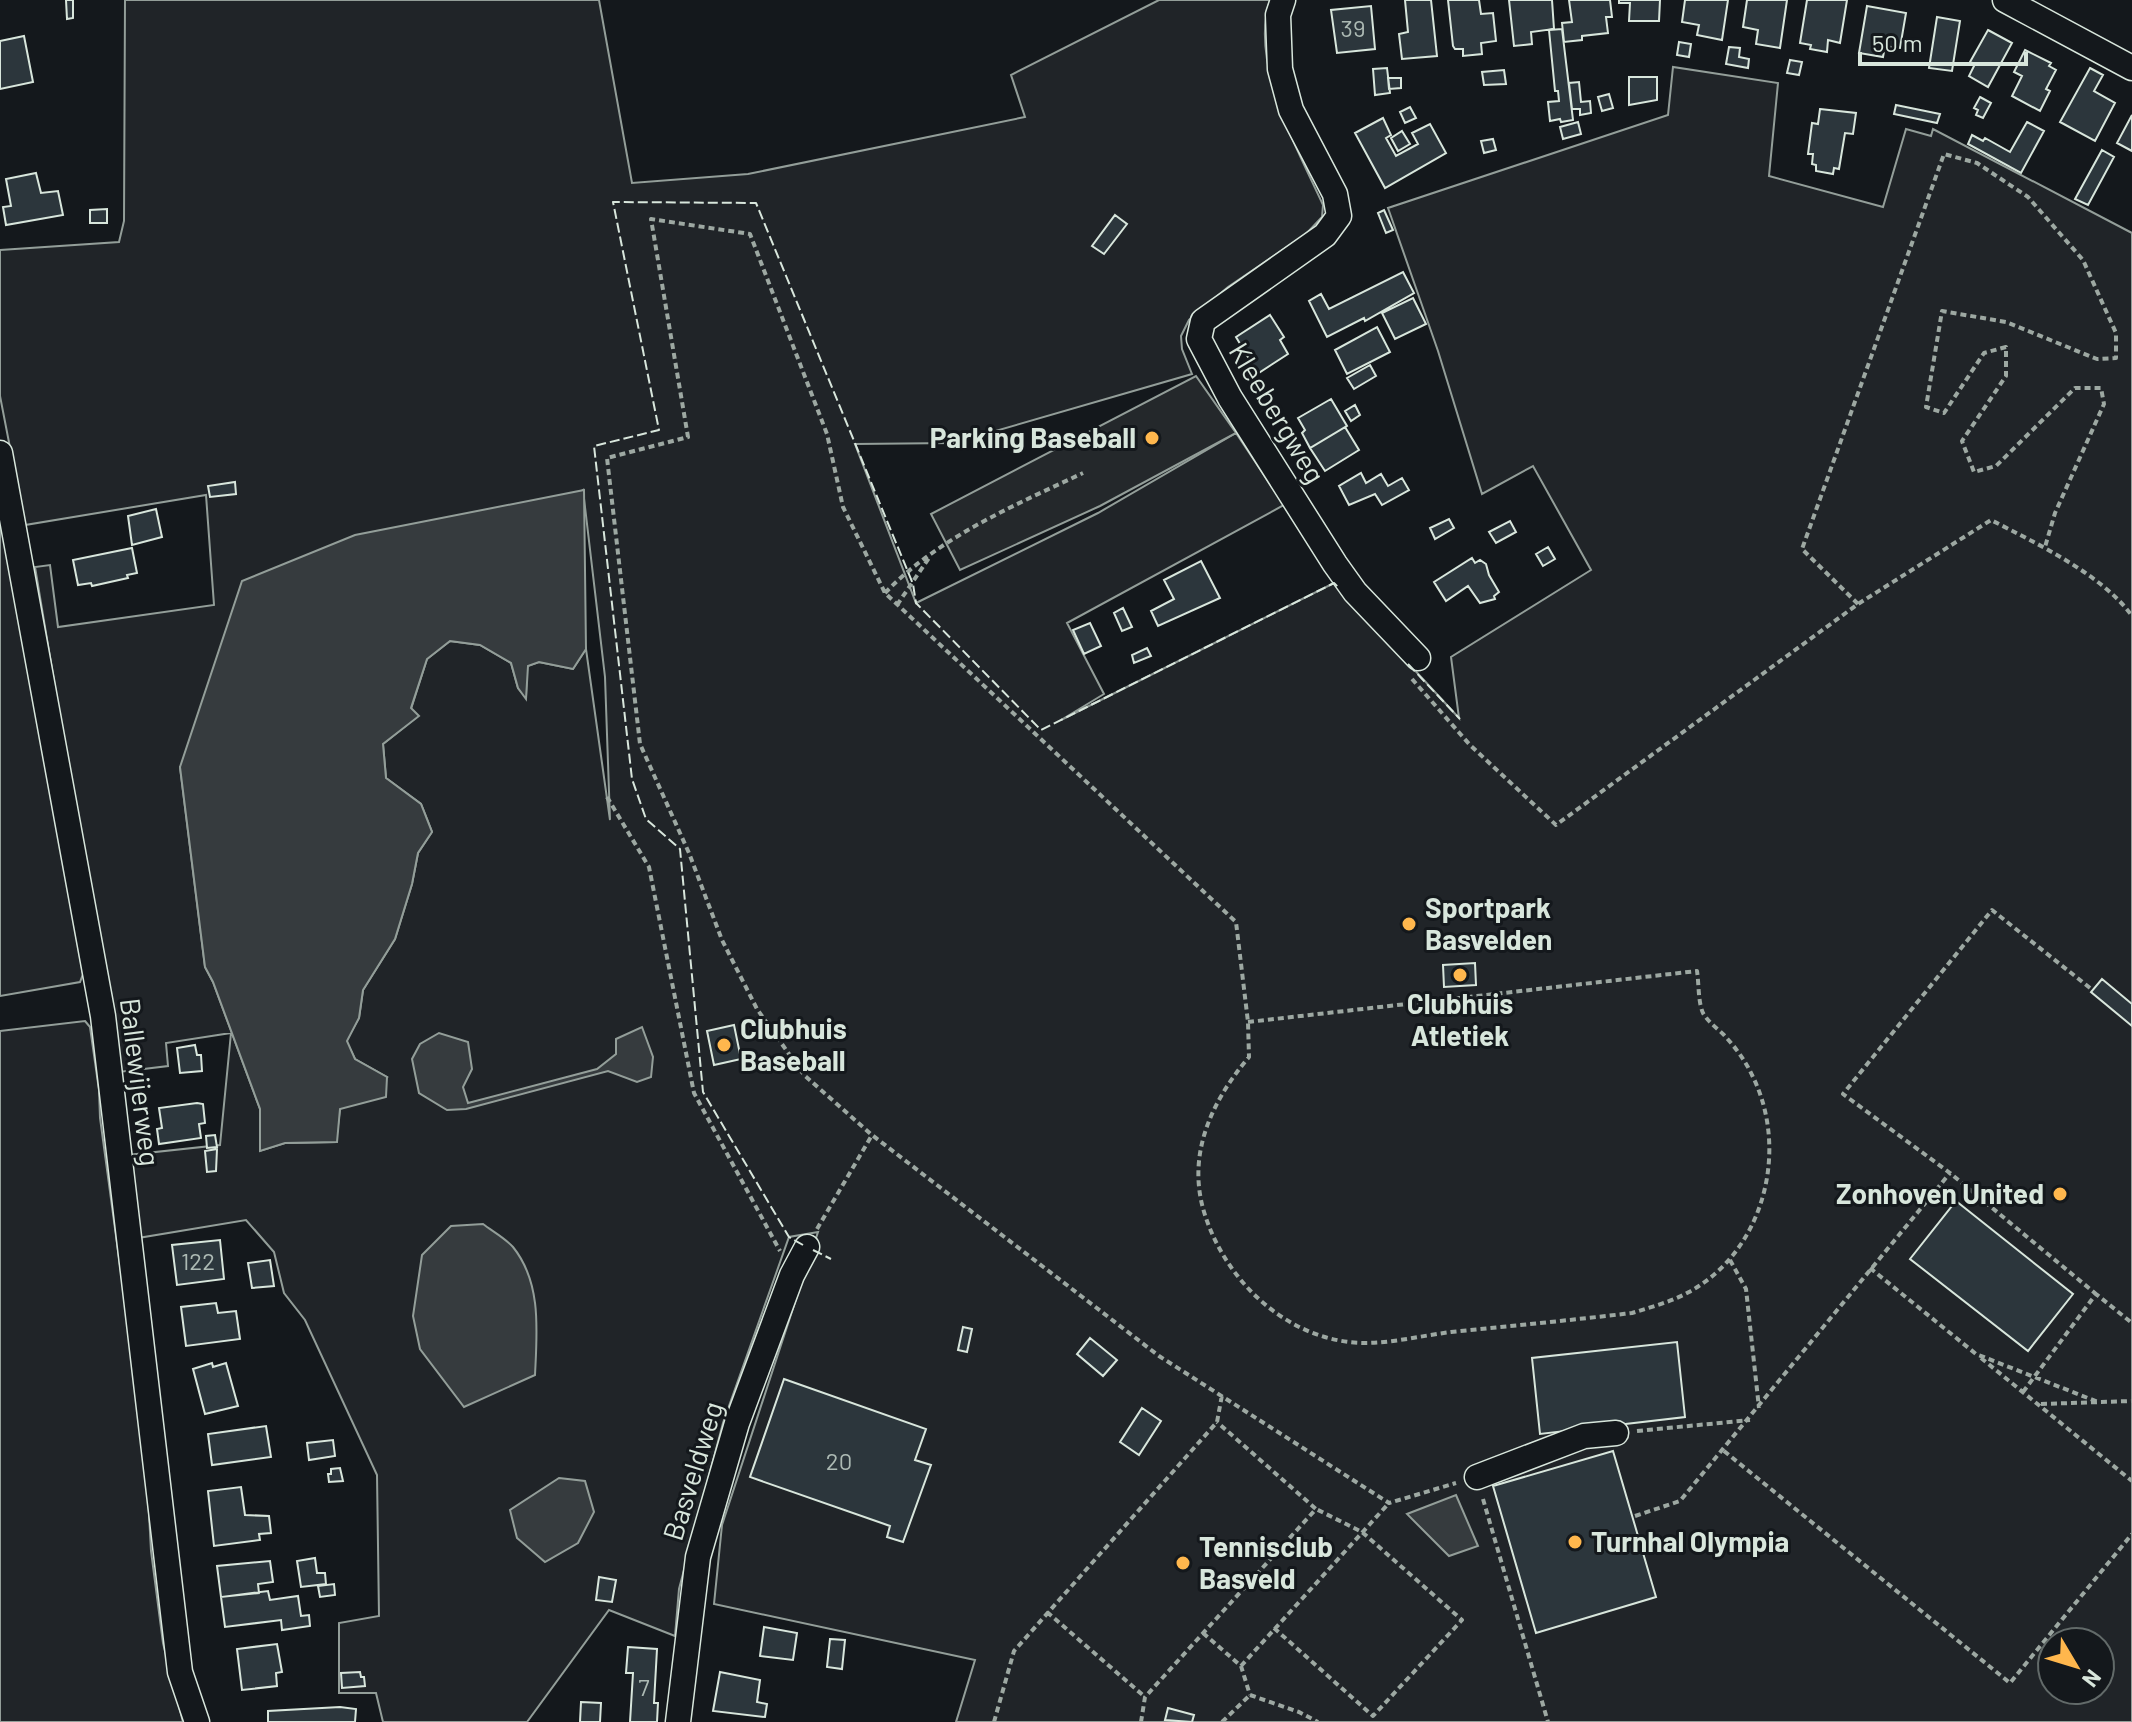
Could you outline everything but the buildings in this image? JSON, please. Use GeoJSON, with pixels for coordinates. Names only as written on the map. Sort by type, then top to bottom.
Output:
{"type":"FeatureCollection","features":[{"type":"Feature","properties":{"kind":"street","name":"Kleebergweg"},"geometry":{"type":"LineString","coordinates":[[1283,0],[1278,15],[1280,69],[1291,110],[1335,194],[1339,216],[1325,235],[1203,321],[1199,339],[1230,398],[1335,564],[1414,667]]}},
{"type":"Feature","properties":{"kind":"street"},"geometry":{"type":"LineString","coordinates":[[2005,0],[2132,68]]}},
{"type":"Feature","properties":{"kind":"street","name":"Ballewijerweg"},"geometry":{"type":"LineString","coordinates":[[0,453],[103,1016],[180,1672],[197,1722]]}},
{"type":"Feature","properties":{"kind":"street","name":"Basveldweg"},"geometry":{"type":"LineString","coordinates":[[678,1722],[698,1557],[737,1423],[792,1275],[807,1247]]}},
{"type":"Feature","properties":{"kind":"street"},"geometry":{"type":"LineString","coordinates":[[1477,1477],[1584,1436],[1616,1433]]}},
{"type":"Feature","properties":{"kind":"path"},"geometry":{"type":"LineString","coordinates":[[1858,604],[1802,549],[1944,154],[1977,163],[2028,197],[2083,260],[2116,333],[2116,358],[2097,359],[2006,322],[1942,311],[1926,407],[1944,413],[1984,353],[2006,347],[2006,376],[1962,441],[1974,472],[1996,466],[2075,388],[2101,388],[2104,404],[2055,513],[2045,547]]}},
{"type":"Feature","properties":{"kind":"path"},"geometry":{"type":"LineString","coordinates":[[1248,1022],[1697,971],[1702,1012],[1739,1053],[1752,1073],[1767,1116],[1770,1164],[1765,1191],[1745,1237],[1730,1260],[1690,1292],[1632,1313],[1390,1341],[1350,1342],[1303,1331],[1257,1298],[1229,1268],[1211,1234],[1198,1187],[1198,1159],[1206,1126],[1231,1079],[1249,1057],[1236,922],[885,593],[843,507],[827,434],[750,234],[651,219],[688,437],[607,458],[640,744],[689,853],[722,940],[757,1009],[804,1075],[872,1135],[1159,1356],[1389,1503]]}},
{"type":"Feature","properties":{"kind":"path"},"geometry":{"type":"LineString","coordinates":[[885,593],[906,571],[989,517],[1083,473]]}},
{"type":"Feature","properties":{"kind":"path"},"geometry":{"type":"LineString","coordinates":[[1414,667],[1470,745],[1556,825],[1858,604],[1991,520],[2045,547],[2085,573],[2127,608],[2132,616]]}},
{"type":"Feature","properties":{"kind":"path"},"geometry":{"type":"LineString","coordinates":[[897,605],[930,556]]}},
{"type":"Feature","properties":{"kind":"path"},"geometry":{"type":"LineString","coordinates":[[607,797],[649,867],[694,1093],[792,1275]]}},
{"type":"Feature","properties":{"kind":"path"},"geometry":{"type":"LineString","coordinates":[[2090,988],[1992,910],[1843,1094],[1950,1173],[2132,1323]]}},
{"type":"Feature","properties":{"kind":"path"},"geometry":{"type":"LineString","coordinates":[[807,1247],[872,1135]]}},
{"type":"Feature","properties":{"kind":"path"},"geometry":{"type":"LineString","coordinates":[[1635,1516],[1680,1501],[1750,1420],[1950,1173]]}},
{"type":"Feature","properties":{"kind":"path"},"geometry":{"type":"LineString","coordinates":[[1730,1260],[1746,1289],[1759,1408]]}},
{"type":"Feature","properties":{"kind":"path"},"geometry":{"type":"LineString","coordinates":[[1870,1268],[2132,1481]]}},
{"type":"Feature","properties":{"kind":"path"},"geometry":{"type":"LineString","coordinates":[[2023,1392],[2096,1294]]}},
{"type":"Feature","properties":{"kind":"path"},"geometry":{"type":"LineString","coordinates":[[1976,1354],[2098,1402]]}},
{"type":"Feature","properties":{"kind":"path"},"geometry":{"type":"LineString","coordinates":[[994,1722],[1014,1651],[1217,1422],[1222,1395]]}},
{"type":"Feature","properties":{"kind":"path"},"geometry":{"type":"LineString","coordinates":[[2039,1405],[2132,1401]]}},
{"type":"Feature","properties":{"kind":"path"},"geometry":{"type":"LineString","coordinates":[[1616,1433],[1750,1420]]}},
{"type":"Feature","properties":{"kind":"path"},"geometry":{"type":"LineString","coordinates":[[1217,1422],[1316,1509],[1362,1532],[1462,1620],[1373,1716],[1274,1628]]}},
{"type":"Feature","properties":{"kind":"path"},"geometry":{"type":"LineString","coordinates":[[1724,1451],[2010,1683],[2132,1534]]}},
{"type":"Feature","properties":{"kind":"path"},"geometry":{"type":"LineString","coordinates":[[1241,1666],[1389,1503],[1477,1477],[1548,1722]]}},
{"type":"Feature","properties":{"kind":"path"},"geometry":{"type":"LineString","coordinates":[[1141,1722],[1145,1697],[1316,1509]]}},
{"type":"Feature","properties":{"kind":"path"},"geometry":{"type":"LineString","coordinates":[[1047,1612],[1145,1697]]}},
{"type":"Feature","properties":{"kind":"path"},"geometry":{"type":"LineString","coordinates":[[1203,1633],[1241,1666],[1250,1695]]}},
{"type":"Feature","properties":{"kind":"path"},"geometry":{"type":"LineString","coordinates":[[1222,1722],[1250,1695]]}},
{"type":"Feature","properties":{"kind":"path"},"geometry":{"type":"LineString","coordinates":[[1250,1695],[1318,1722]]}},
{"type":"Feature","properties":{"kind":"shaded area"},"geometry":{"type":"Polygon","coordinates":[[[125,0],[599,0],[632,183],[748,174],[1025,117],[1011,75],[1159,0],[1270,0],[1265,25],[1271,78],[1289,132],[1323,205],[1322,217],[1306,234],[1228,287],[1189,320],[1181,336],[1182,349],[1192,374],[954,443],[855,444],[916,603],[1098,513],[1236,433],[1284,505],[1067,623],[1104,694],[1061,720],[1334,583],[1459,718],[1451,657],[1591,570],[1533,466],[1482,494],[1438,351],[1388,208],[1668,115],[1673,67],[1778,83],[1769,176],[1883,207],[1906,129],[1931,136],[1933,129],[2132,233],[2132,1722],[956,1722],[975,1660],[714,1604],[722,1525],[818,1232],[789,1237],[723,1423],[679,1589],[675,1636],[609,1610],[527,1722],[383,1722],[376,1693],[339,1693],[339,1623],[379,1616],[377,1475],[305,1320],[284,1293],[274,1252],[246,1220],[138,1238],[128,1155],[220,1145],[231,1033],[166,1043],[168,1066],[119,1072],[35,567],[50,565],[58,627],[214,605],[206,495],[25,525],[0,396],[0,250],[119,242],[124,221],[125,0]],[[583,490],[180,767],[205,967],[260,1109],[260,1151],[285,1143],[336,1142],[340,1109],[387,1077],[355,1059],[346,1041],[359,1018],[363,990],[395,939],[418,853],[432,832],[421,804],[386,778],[383,744],[418,716],[411,709],[427,659],[450,641],[480,645],[511,663],[518,688],[526,697],[527,666],[539,662],[573,669],[586,649],[610,820],[605,677],[583,490]]]}},
{"type":"Feature","properties":{"kind":"shaded area"},"geometry":{"type":"Polygon","coordinates":[[[1196,376],[1236,433],[1100,506],[960,570],[931,514],[1196,376]]]}},
{"type":"Feature","properties":{"kind":"shaded area"},"geometry":{"type":"Polygon","coordinates":[[[584,490],[586,649],[573,669],[539,662],[528,666],[526,699],[518,688],[511,663],[480,645],[450,641],[427,659],[411,708],[419,716],[383,744],[386,778],[421,804],[432,832],[418,853],[395,939],[363,990],[359,1018],[347,1041],[355,1059],[387,1077],[386,1097],[340,1109],[337,1142],[285,1143],[260,1151],[260,1109],[205,967],[180,767],[242,581],[355,535],[584,490]]]}},
{"type":"Feature","properties":{"kind":"shaded area"},"geometry":{"type":"Polygon","coordinates":[[[0,501],[83,974],[80,982],[0,996],[0,501]]]}},
{"type":"Feature","properties":{"kind":"shaded area"},"geometry":{"type":"Polygon","coordinates":[[[85,1021],[90,1027],[99,1090],[100,1118],[146,1457],[151,1551],[163,1643],[183,1722],[0,1722],[0,1031],[85,1021]]]}},
{"type":"Feature","properties":{"kind":"shaded area"},"geometry":{"type":"Polygon","coordinates":[[[642,1027],[653,1057],[651,1077],[637,1082],[608,1071],[466,1109],[447,1110],[419,1093],[412,1059],[420,1044],[439,1033],[468,1042],[472,1069],[463,1087],[468,1103],[597,1069],[616,1054],[616,1039],[642,1027]]]}},
{"type":"Feature","properties":{"kind":"shaded area"},"geometry":{"type":"Polygon","coordinates":[[[483,1224],[513,1247],[529,1276],[536,1308],[535,1375],[464,1407],[420,1349],[413,1316],[422,1255],[451,1226],[483,1224]]]}},
{"type":"Feature","properties":{"kind":"shaded area"},"geometry":{"type":"Polygon","coordinates":[[[559,1478],[585,1481],[594,1512],[578,1543],[545,1562],[517,1538],[510,1510],[559,1478]]]}},
{"type":"Feature","properties":{"kind":"shaded area"},"geometry":{"type":"Polygon","coordinates":[[[1456,1495],[1478,1546],[1449,1556],[1407,1514],[1456,1495]]]}},
{"type":"Feature","properties":{"kind":"fence"},"geometry":{"type":"LineString","coordinates":[[803,1245],[789,1237],[703,1092],[680,849],[646,819],[632,779],[594,446],[659,430],[613,202],[756,203],[913,584],[916,603],[1041,730],[1334,583],[1338,587]]}},
{"type":"Feature","properties":{"kind":"fence"},"geometry":{"type":"LineString","coordinates":[[1408,664],[1460,719]]}},
{"type":"Feature","properties":{"kind":"fence"},"geometry":{"type":"LineString","coordinates":[[813,1250],[831,1259]]}},
{"type":"Feature","properties":{"kind":"place","name":"Parking Baseball"},"geometry":{"type":"Point","coordinates":[1152,438]}},
{"type":"Feature","properties":{"kind":"place","name":"Sportpark Basvelden"},"geometry":{"type":"Point","coordinates":[1409,924]}},
{"type":"Feature","properties":{"kind":"place","name":"Clubhuis Atletiek"},"geometry":{"type":"Point","coordinates":[1460,975]}},
{"type":"Feature","properties":{"kind":"place","name":"Clubhuis Baseball"},"geometry":{"type":"Point","coordinates":[724,1045]}},
{"type":"Feature","properties":{"kind":"place","name":"Zonhoven United"},"geometry":{"type":"Point","coordinates":[2060,1194]}},
{"type":"Feature","properties":{"kind":"place","name":"Turnhal Olympia"},"geometry":{"type":"Point","coordinates":[1575,1542]}},
{"type":"Feature","properties":{"kind":"place","name":"Tennisclub Basveld"},"geometry":{"type":"Point","coordinates":[1183,1563]}}]}
